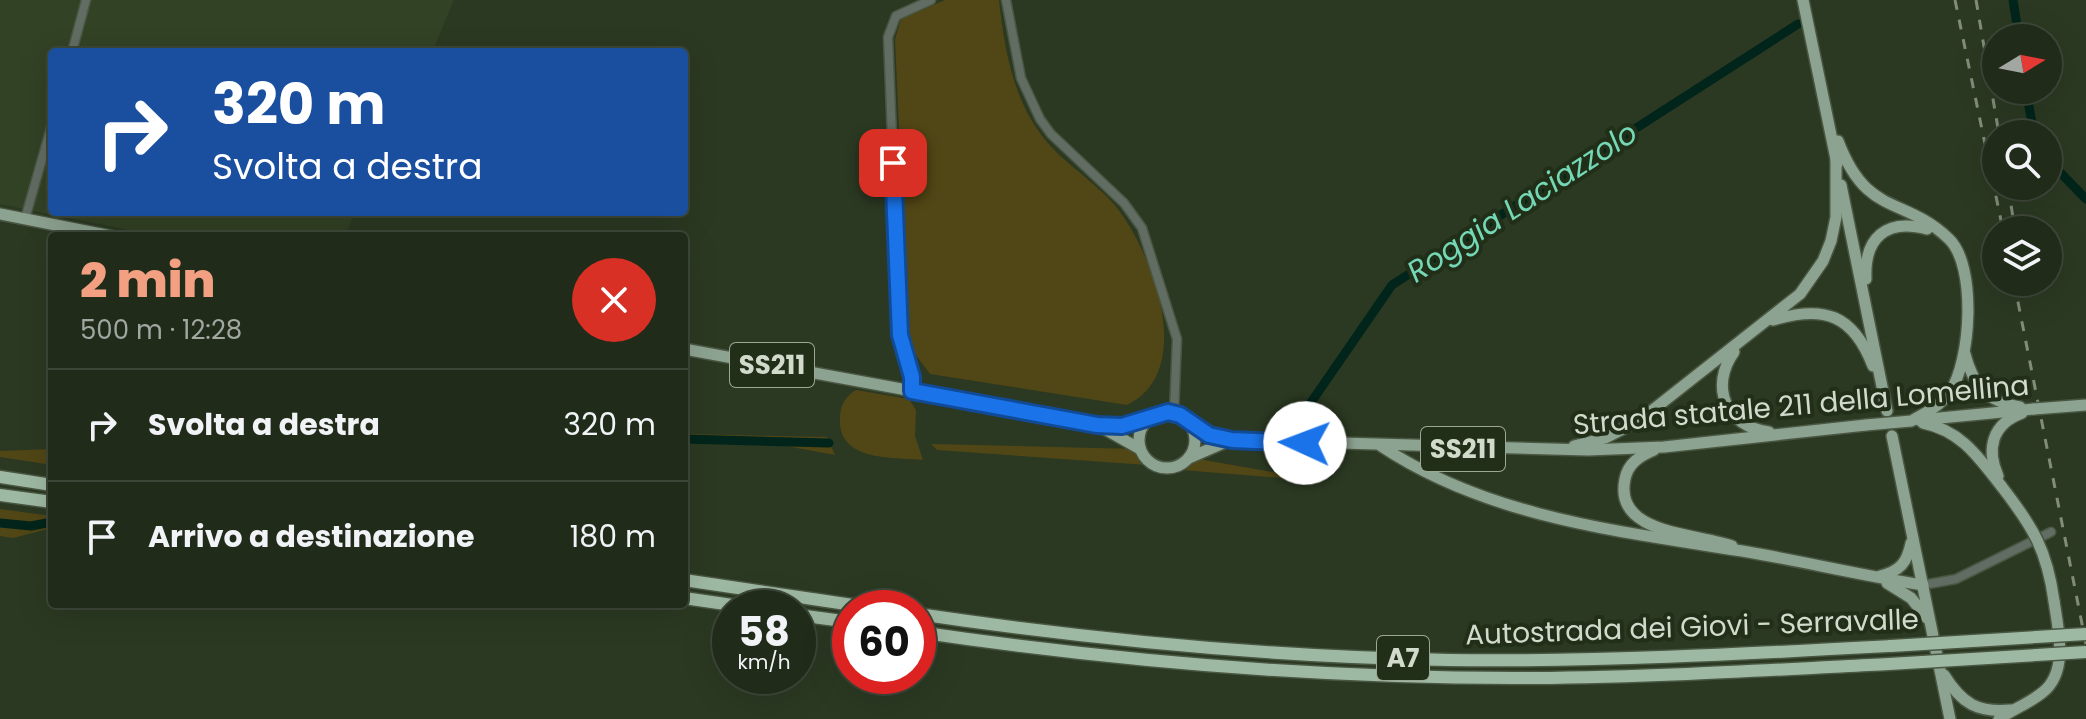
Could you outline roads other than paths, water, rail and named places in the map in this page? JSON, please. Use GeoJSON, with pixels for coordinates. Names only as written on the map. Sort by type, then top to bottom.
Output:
{"type":"FeatureCollection","features":[{"type":"Feature","properties":{"kind":"highway"},"geometry":{"type":"LineString","coordinates":[[0,477],[48,484]]}},
{"type":"Feature","properties":{"kind":"highway"},"geometry":{"type":"LineString","coordinates":[[0,495],[48,501]]}},
{"type":"Feature","properties":{"kind":"highway"},"geometry":{"type":"LineString","coordinates":[[688,581],[832,602]]}},
{"type":"Feature","properties":{"kind":"highway"},"geometry":{"type":"LineString","coordinates":[[688,599],[712,602]]}},
{"type":"Feature","properties":{"kind":"highway","name":"Autostrada dei Giovi - Serravalle"},"geometry":{"type":"LineString","coordinates":[[936,616],[1185,646],[1447,660],[1638,658],[2086,634]]}},
{"type":"Feature","properties":{"kind":"highway","name":"Autostrada dei Giovi - Serravalle"},"geometry":{"type":"LineString","coordinates":[[936,634],[1146,661],[1420,677],[1622,677],[2086,652]]}},
{"type":"Feature","properties":{"kind":"main road"},"geometry":{"type":"LineString","coordinates":[[1803,0],[1887,411]]}},
{"type":"Feature","properties":{"kind":"main road"},"geometry":{"type":"LineString","coordinates":[[1827,112],[1845,158],[1862,186],[1939,232],[1957,248],[1966,272],[1965,354],[1974,382],[1989,397],[2034,409]]}},
{"type":"Feature","properties":{"kind":"main road"},"geometry":{"type":"LineString","coordinates":[[1545,451],[1585,444],[1625,430],[1769,322],[1800,294],[1823,261],[1836,217],[1836,159]]}},
{"type":"Feature","properties":{"kind":"main road"},"geometry":{"type":"LineString","coordinates":[[0,214],[91,232]]}},
{"type":"Feature","properties":{"kind":"main road"},"geometry":{"type":"LineString","coordinates":[[1870,322],[1865,260],[1874,241],[1886,230],[1904,224],[1939,232]]}},
{"type":"Feature","properties":{"kind":"main road"},"geometry":{"type":"LineString","coordinates":[[1769,322],[1804,313],[1841,320],[1859,338],[1884,393]]}},
{"type":"Feature","properties":{"kind":"main road"},"geometry":{"type":"LineString","coordinates":[[1741,343],[1723,373],[1723,398],[1728,409],[1735,418],[1755,430],[1802,433]]}},
{"type":"Feature","properties":{"kind":"main road","name":"Strada statale 211 della Lomellina"},"geometry":{"type":"LineString","coordinates":[[688,350],[1097,425],[1146,421],[1162,412],[1174,413],[1209,435],[1232,440],[1380,446],[1545,451],[1664,447],[2086,405]]}},
{"type":"Feature","properties":{"kind":"main road"},"geometry":{"type":"LineString","coordinates":[[1911,421],[1938,405],[1952,390],[1965,354]]}},
{"type":"Feature","properties":{"kind":"main road"},"geometry":{"type":"LineString","coordinates":[[2002,487],[1991,454],[1994,437],[2005,421],[2034,409]]}},
{"type":"Feature","properties":{"kind":"main road"},"geometry":{"type":"LineString","coordinates":[[1140,449],[1140,431],[1146,421]]}},
{"type":"Feature","properties":{"kind":"main road"},"geometry":{"type":"LineString","coordinates":[[1911,421],[1956,435],[2002,487],[2045,552],[2059,642],[2056,678],[2046,690],[1999,719]]}},
{"type":"Feature","properties":{"kind":"main road"},"geometry":{"type":"LineString","coordinates":[[1189,422],[1195,437],[1189,458]]}},
{"type":"Feature","properties":{"kind":"main road","name":"Strada statale 211 della Lomellina"},"geometry":{"type":"LineString","coordinates":[[1097,425],[1140,449],[1151,463],[1162,468],[1174,467],[1232,440]]}},
{"type":"Feature","properties":{"kind":"main road"},"geometry":{"type":"LineString","coordinates":[[1892,436],[1950,719]]}},
{"type":"Feature","properties":{"kind":"main road"},"geometry":{"type":"LineString","coordinates":[[1380,446],[1410,466],[1510,508],[1654,538],[1923,585]]}},
{"type":"Feature","properties":{"kind":"main road"},"geometry":{"type":"LineString","coordinates":[[1664,447],[1639,457],[1626,471],[1623,487],[1630,510],[1648,525],[1708,538],[1748,552]]}},
{"type":"Feature","properties":{"kind":"main road"},"geometry":{"type":"LineString","coordinates":[[1875,577],[1895,572],[1905,563],[1913,533]]}},
{"type":"Feature","properties":{"kind":"main road"},"geometry":{"type":"LineString","coordinates":[[1875,577],[1911,598],[1930,623]]}},
{"type":"Feature","properties":{"kind":"main road"},"geometry":{"type":"LineString","coordinates":[[1940,668],[1958,696],[1974,708],[2012,710]]}},
{"type":"Feature","properties":{"kind":"street"},"geometry":{"type":"LineString","coordinates":[[73,48],[86,0]]}},
{"type":"Feature","properties":{"kind":"street"},"geometry":{"type":"LineString","coordinates":[[912,391],[899,319],[888,37],[896,16],[931,0]]}},
{"type":"Feature","properties":{"kind":"street"},"geometry":{"type":"LineString","coordinates":[[1006,0],[1021,78],[1040,119],[1051,134],[1124,203],[1142,228],[1177,339],[1174,413]]}},
{"type":"Feature","properties":{"kind":"street"},"geometry":{"type":"LineString","coordinates":[[25,219],[48,138]]}},
{"type":"Feature","properties":{"kind":"street"},"geometry":{"type":"LineString","coordinates":[[1923,585],[1956,579],[2051,532]]}},
{"type":"Feature","properties":{"kind":"waterway","name":"Roggia Laciazzolo"},"geometry":{"type":"LineString","coordinates":[[2013,0],[2017,24]]}},
{"type":"Feature","properties":{"kind":"waterway","name":"Roggia Laciazzolo"},"geometry":{"type":"LineString","coordinates":[[1296,430],[1312,401],[1392,285],[1798,24]]}},
{"type":"Feature","properties":{"kind":"waterway","name":"Roggia Laciazzolo"},"geometry":{"type":"LineString","coordinates":[[2029,104],[2031,120]]}},
{"type":"Feature","properties":{"kind":"waterway","name":"Roggia Laciazzolo"},"geometry":{"type":"LineString","coordinates":[[2062,174],[2086,199]]}},
{"type":"Feature","properties":{"kind":"waterway","name":"Roggia Laciazzolo"},"geometry":{"type":"LineString","coordinates":[[688,439],[829,443]]}},
{"type":"Feature","properties":{"kind":"waterway","name":"Roggia Laciazzolo"},"geometry":{"type":"LineString","coordinates":[[0,523],[31,526],[48,523]]}},
{"type":"Feature","properties":{"kind":"railway"},"geometry":{"type":"LineString","coordinates":[[1955,0],[2000,216]]}},
{"type":"Feature","properties":{"kind":"railway"},"geometry":{"type":"LineString","coordinates":[[1976,0],[1997,120]]}},
{"type":"Feature","properties":{"kind":"railway"},"geometry":{"type":"LineString","coordinates":[[2010,200],[2013,216]]}},
{"type":"Feature","properties":{"kind":"railway"},"geometry":{"type":"LineString","coordinates":[[2017,296],[2086,644]]}}]}
